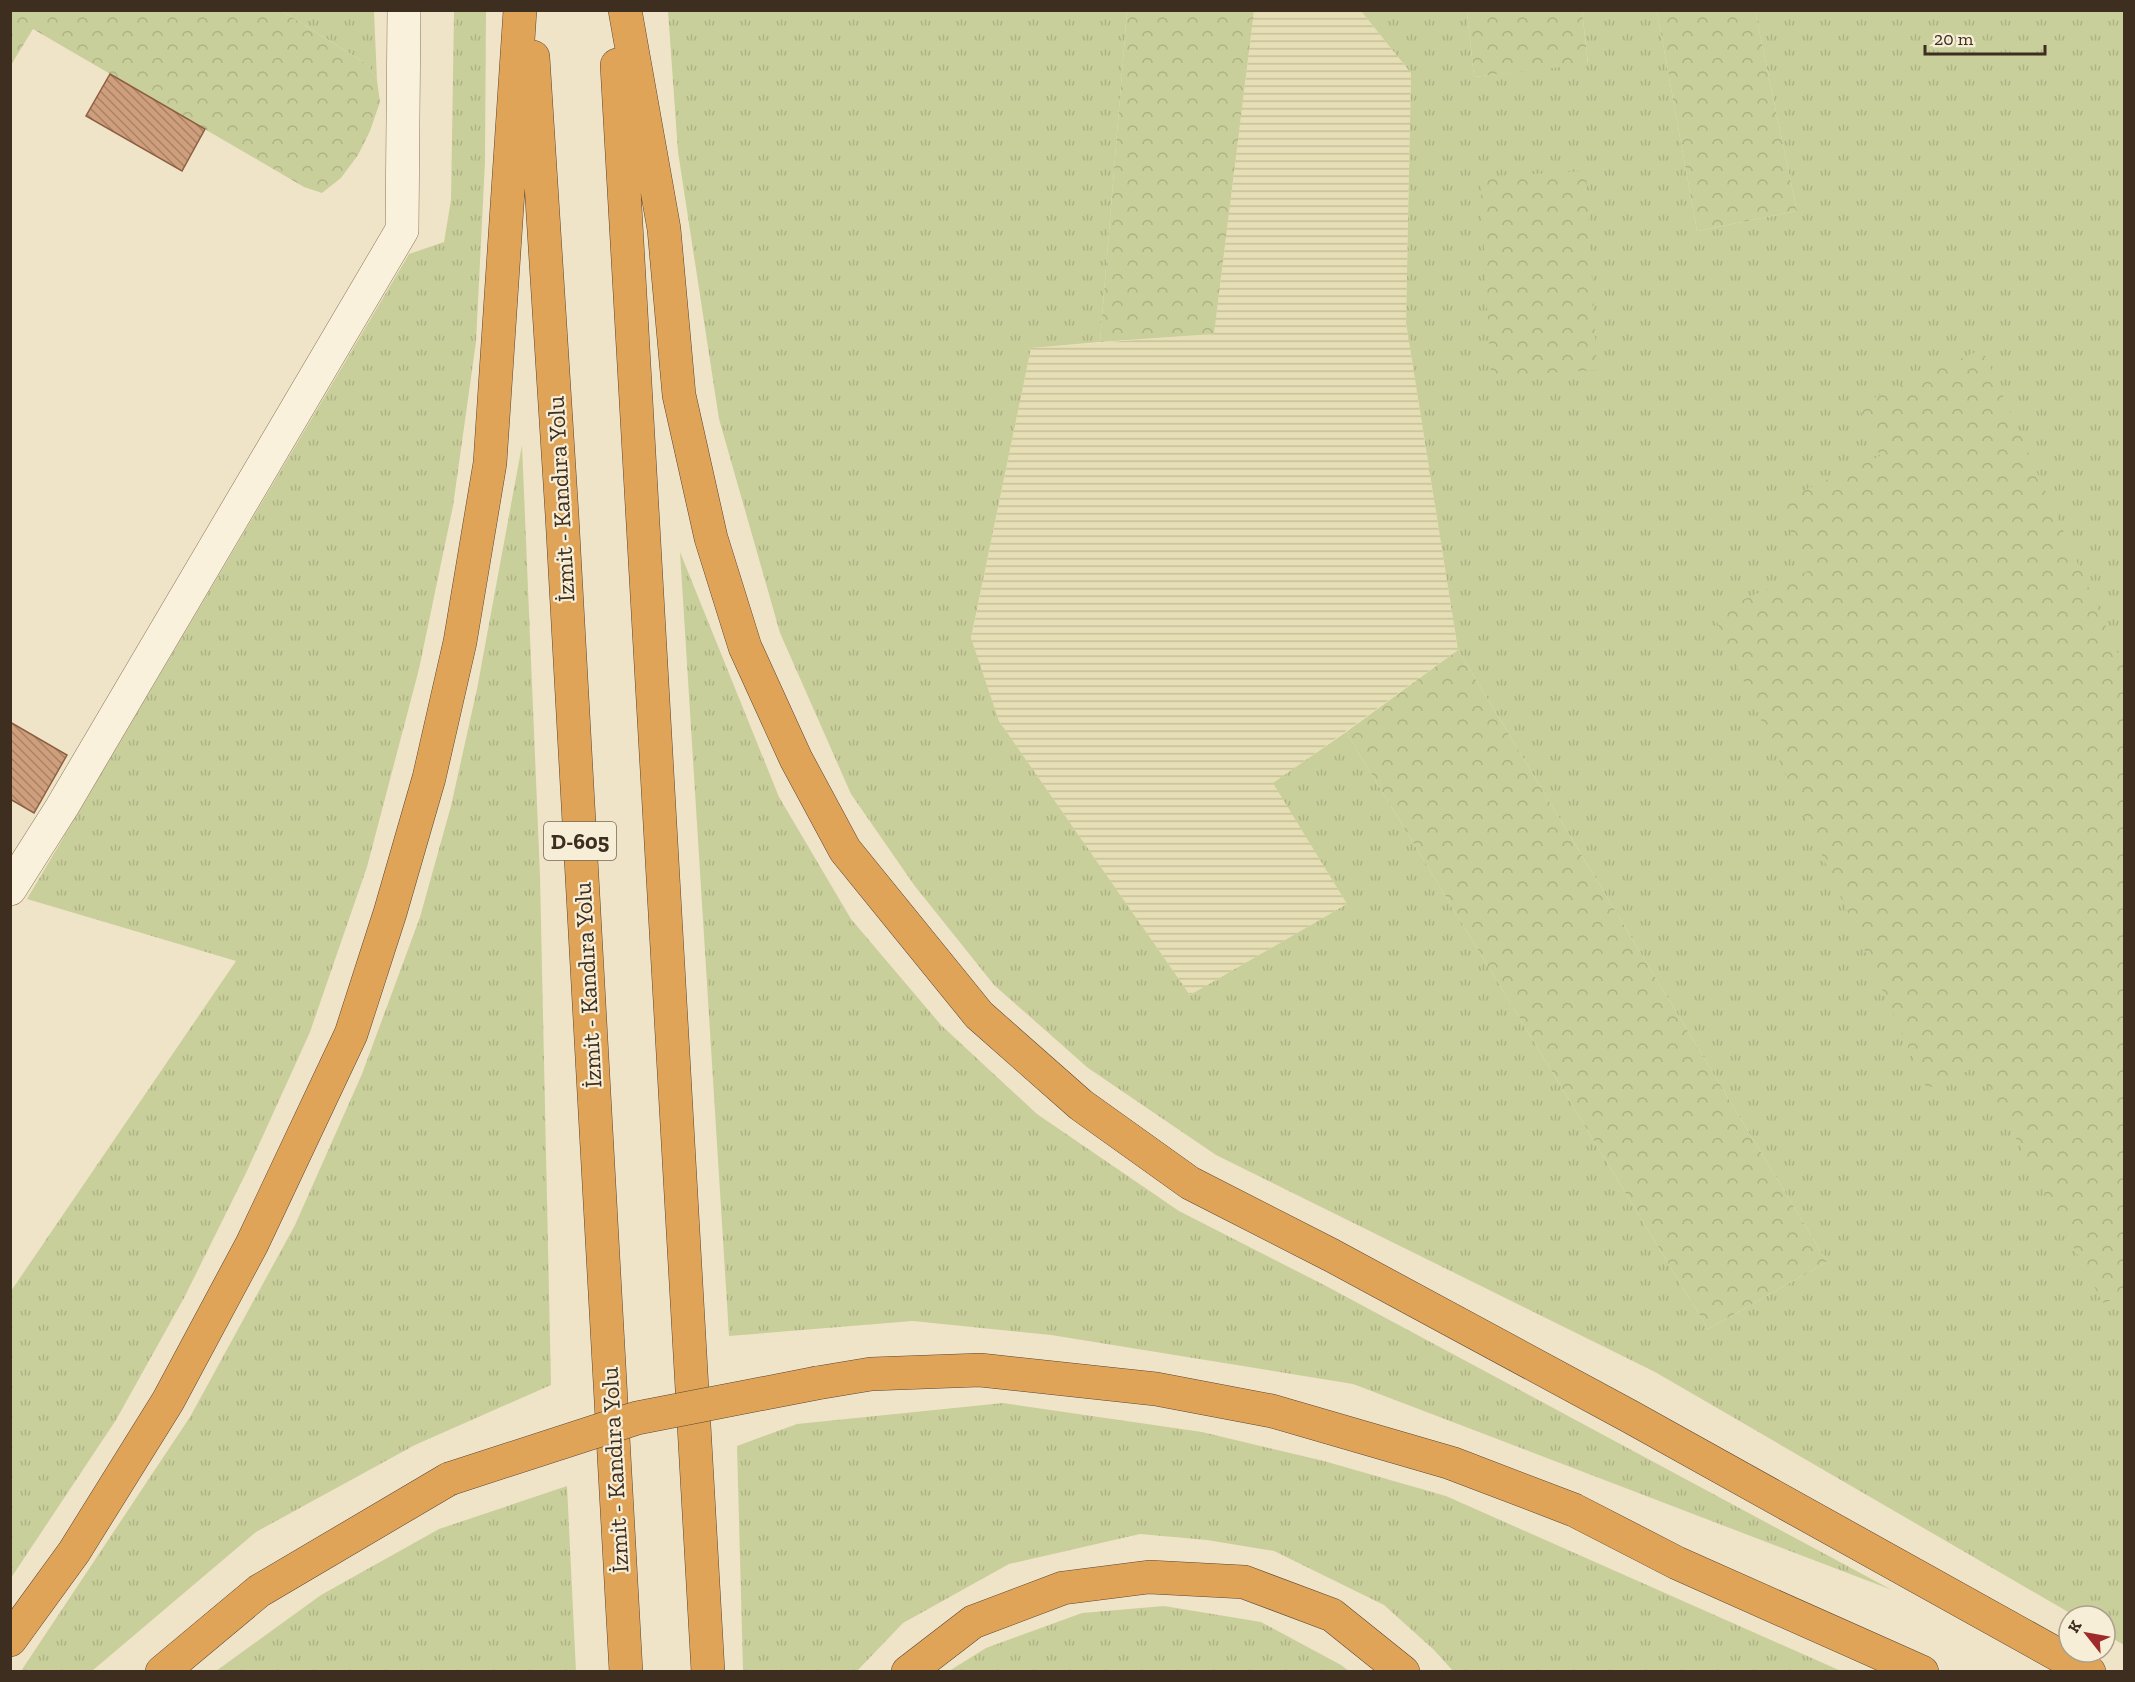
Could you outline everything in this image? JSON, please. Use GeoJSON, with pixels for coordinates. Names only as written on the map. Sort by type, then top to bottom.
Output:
{"type":"FeatureCollection","features":[{"type":"Feature","properties":{"kind":"highway"},"geometry":{"type":"LineString","coordinates":[[10,1640],[74,1552],[168,1401],[252,1244],[351,1034],[386,924],[429,778],[460,642],[490,463],[520,10]]}},
{"type":"Feature","properties":{"kind":"highway","name":"İzmit - Kandıra Yolu"},"geometry":{"type":"LineString","coordinates":[[530,10],[562,515],[626,1671]]}},
{"type":"Feature","properties":{"kind":"highway"},"geometry":{"type":"LineString","coordinates":[[614,10],[708,1671]]}},
{"type":"Feature","properties":{"kind":"highway"},"geometry":{"type":"LineString","coordinates":[[626,10],[664,229],[679,395],[711,538],[745,647],[796,759],[845,850],[979,1015],[1082,1105],[1190,1183],[1331,1254],[1578,1388],[2089,1671]]}},
{"type":"Feature","properties":{"kind":"highway"},"geometry":{"type":"LineString","coordinates":[[162,1671],[259,1591],[449,1479],[637,1418],[871,1374],[980,1370],[1156,1389],[1272,1411],[1452,1463],[1574,1510],[1677,1563],[1922,1671]]}},
{"type":"Feature","properties":{"kind":"highway"},"geometry":{"type":"LineString","coordinates":[[908,1671],[973,1622],[1063,1588],[1149,1577],[1244,1582],[1255,1586],[1332,1615],[1403,1671]]}},
{"type":"Feature","properties":{"kind":"lane"},"geometry":{"type":"LineString","coordinates":[[10,889],[68,797],[402,230],[404,10]]}},
{"type":"Feature","properties":{"kind":"shaded area"},"geometry":{"type":"Polygon","coordinates":[[[1254,11],[1361,11],[1411,73],[1406,323],[1458,650],[1274,783],[1347,904],[1190,995],[999,721],[971,639],[1031,348],[1214,334],[1254,11]]]}},
{"type":"Feature","properties":{"kind":"green space"},"geometry":{"type":"Polygon","coordinates":[[[11,10],[282,11],[368,65],[377,80],[380,102],[370,131],[358,155],[341,178],[322,193],[304,187],[33,29],[11,65],[11,10]]]}},
{"type":"Feature","properties":{"kind":"green space"},"geometry":{"type":"Polygon","coordinates":[[[282,11],[374,11],[377,80],[368,65],[282,11]]]}},
{"type":"Feature","properties":{"kind":"green space"},"geometry":{"type":"Polygon","coordinates":[[[454,11],[486,11],[485,162],[476,342],[453,506],[419,669],[367,867],[310,1032],[246,1173],[184,1298],[116,1420],[11,1578],[11,1291],[236,961],[27,899],[409,254],[444,242],[451,200],[454,11]]]}},
{"type":"Feature","properties":{"kind":"green space"},"geometry":{"type":"Polygon","coordinates":[[[668,11],[1127,11],[1100,342],[1031,348],[971,638],[999,721],[1190,995],[1347,904],[1273,783],[1346,732],[1708,1329],[1827,1262],[1458,650],[1406,323],[1411,73],[1361,11],[1467,11],[1474,77],[1588,63],[1582,11],[1657,11],[1697,231],[1797,211],[1755,11],[2124,11],[2124,1645],[2117,1641],[2117,1604],[2057,1606],[1655,1372],[1216,1155],[1088,1068],[994,985],[914,885],[851,794],[780,633],[719,419],[678,152],[668,11]]]}},
{"type":"Feature","properties":{"kind":"green space"},"geometry":{"type":"Polygon","coordinates":[[[1127,11],[1254,11],[1214,334],[1100,342],[1127,11]]]}},
{"type":"Feature","properties":{"kind":"green space"},"geometry":{"type":"Polygon","coordinates":[[[1467,11],[1582,11],[1588,64],[1474,77],[1467,11]]]}},
{"type":"Feature","properties":{"kind":"green space"},"geometry":{"type":"Polygon","coordinates":[[[1657,11],[1755,11],[1797,211],[1697,231],[1657,11]]]}},
{"type":"Feature","properties":{"kind":"green space"},"geometry":{"type":"Polygon","coordinates":[[[1586,171],[1597,370],[1491,376],[1480,177],[1586,171]]]}},
{"type":"Feature","properties":{"kind":"green space"},"geometry":{"type":"Polygon","coordinates":[[[1982,349],[2124,667],[2124,1296],[2103,1303],[1978,1066],[1927,1089],[1713,613],[1808,571],[1778,502],[1880,456],[1858,405],[1982,349]]]}},
{"type":"Feature","properties":{"kind":"green space"},"geometry":{"type":"Polygon","coordinates":[[[522,445],[540,875],[551,1385],[415,1445],[256,1532],[92,1671],[21,1671],[190,1417],[295,1225],[362,1074],[420,917],[451,806],[477,689],[522,445]]]}},
{"type":"Feature","properties":{"kind":"green space"},"geometry":{"type":"Polygon","coordinates":[[[680,552],[779,797],[851,919],[941,1025],[1037,1114],[1179,1211],[1328,1287],[1892,1590],[1353,1384],[1051,1335],[913,1321],[729,1336],[680,552]]]}},
{"type":"Feature","properties":{"kind":"green space"},"geometry":{"type":"Polygon","coordinates":[[[1458,650],[1827,1262],[1708,1329],[1346,732],[1458,650]]]}},
{"type":"Feature","properties":{"kind":"green space"},"geometry":{"type":"Polygon","coordinates":[[[1003,1403],[1202,1432],[1324,1461],[1446,1496],[1841,1671],[1453,1671],[1434,1650],[1384,1605],[1274,1551],[1207,1540],[1140,1534],[1009,1564],[903,1623],[857,1671],[743,1671],[737,1446],[797,1424],[1003,1403]]]}},
{"type":"Feature","properties":{"kind":"green space"},"geometry":{"type":"Polygon","coordinates":[[[567,1486],[576,1671],[216,1671],[321,1595],[439,1529],[567,1486]]]}},
{"type":"Feature","properties":{"kind":"green space"},"geometry":{"type":"Polygon","coordinates":[[[1164,1606],[1261,1622],[1349,1671],[949,1671],[986,1648],[1082,1613],[1164,1606]]]}},
{"type":"Feature","properties":{"kind":"building"},"geometry":{"type":"Polygon","coordinates":[[[110,74],[205,129],[182,171],[86,116],[110,74]]]}},
{"type":"Feature","properties":{"kind":"building"},"geometry":{"type":"Polygon","coordinates":[[[10,722],[67,755],[34,813],[10,799],[10,722]]]}}]}
